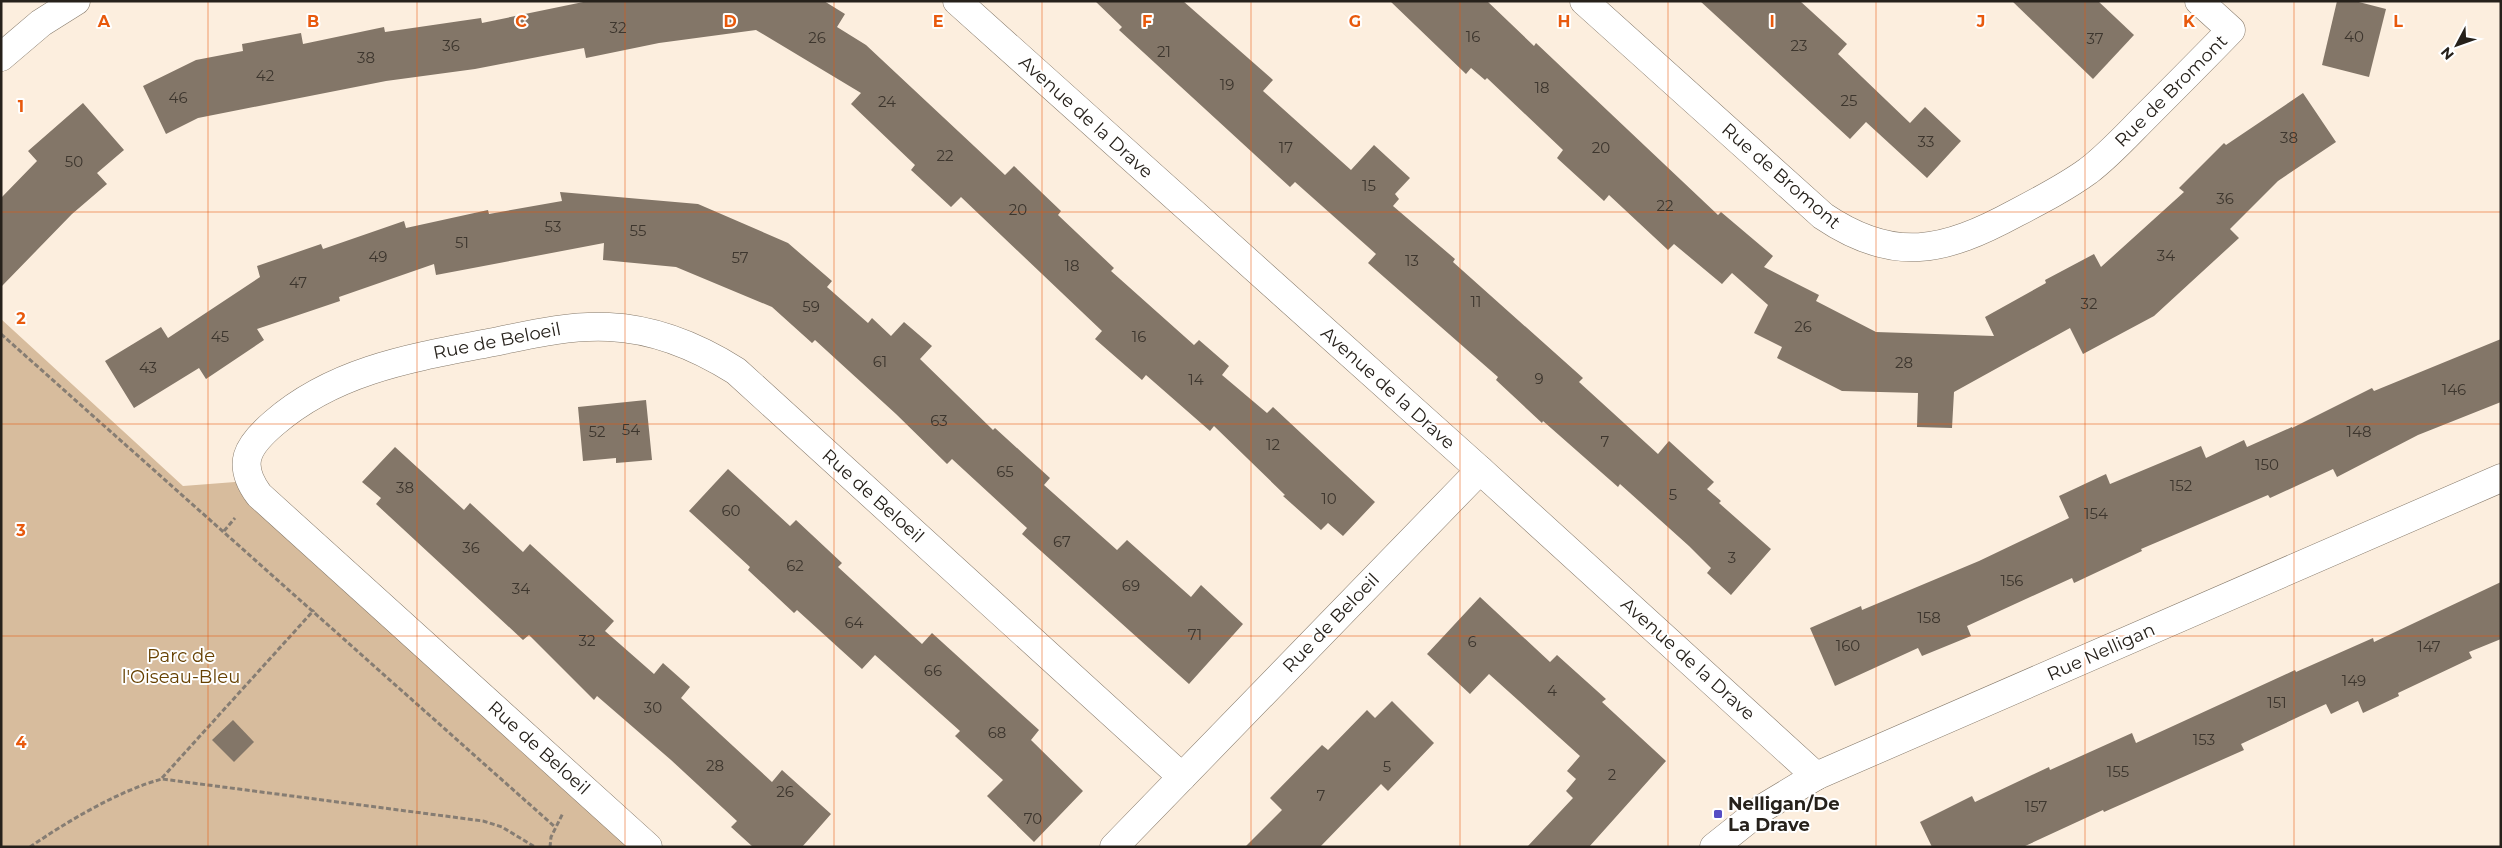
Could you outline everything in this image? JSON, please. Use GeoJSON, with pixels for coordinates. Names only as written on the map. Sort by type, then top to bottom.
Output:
{"type":"FeatureCollection","features":[{"type":"Feature","properties":{"kind":"street"},"geometry":{"type":"LineString","coordinates":[[1,57],[42,23],[76,1]]}},
{"type":"Feature","properties":{"kind":"street","name":"Avenue de la Drave"},"geometry":{"type":"LineString","coordinates":[[957,1],[1480,470],[1816,776]]}},
{"type":"Feature","properties":{"kind":"street","name":"Rue de Bromont"},"geometry":{"type":"LineString","coordinates":[[1584,1],[1823,216],[1847,233],[1874,243],[1901,247],[1944,243],[1981,232],[2059,190],[2088,171],[2111,151],[2231,30],[2199,1]]}},
{"type":"Feature","properties":{"kind":"street","name":"Rue de Beloeil"},"geometry":{"type":"LineString","coordinates":[[648,847],[259,495],[248,481],[245,463],[252,445],[264,431],[310,395],[347,378],[416,357],[570,327],[610,327],[645,332],[709,353],[736,371],[1182,777]]}},
{"type":"Feature","properties":{"kind":"street","name":"Rue de Beloeil"},"geometry":{"type":"LineString","coordinates":[[1114,847],[1480,470]]}},
{"type":"Feature","properties":{"kind":"street","name":"Rue Nelligan"},"geometry":{"type":"LineString","coordinates":[[1714,847],[1763,808],[1816,776],[2501,478]]}},
{"type":"Feature","properties":{"kind":"path"},"geometry":{"type":"LineString","coordinates":[[1,334],[314,610],[555,827]]}},
{"type":"Feature","properties":{"kind":"path"},"geometry":{"type":"LineString","coordinates":[[162,779],[314,610]]}},
{"type":"Feature","properties":{"kind":"path"},"geometry":{"type":"LineString","coordinates":[[30,847],[114,798],[144,784],[162,779],[483,821],[502,827],[535,847]]}},
{"type":"Feature","properties":{"kind":"green space","name":"Parc de l'Oiseau-Bleu"},"geometry":{"type":"Polygon","coordinates":[[[1,319],[183,486],[248,481],[648,847],[1,847],[1,319]]]}},
{"type":"Feature","properties":{"kind":"building"},"geometry":{"type":"Polygon","coordinates":[[[588,1],[824,1],[845,14],[837,27],[866,45],[1005,175],[1014,166],[1061,211],[1058,215],[1114,268],[1111,271],[1194,345],[1199,340],[1229,366],[1222,375],[1267,413],[1273,407],[1375,502],[1343,536],[1328,523],[1321,530],[1283,496],[1285,495],[1214,426],[1210,431],[1146,375],[1142,380],[1095,339],[1102,331],[961,197],[951,207],[911,170],[915,165],[851,104],[861,93],[756,30],[659,43],[586,58],[584,48],[475,69],[386,81],[198,118],[166,134],[143,86],[196,60],[243,51],[242,44],[301,33],[303,44],[384,27],[385,32],[481,18],[482,23],[588,1]]]}},
{"type":"Feature","properties":{"kind":"building"},"geometry":{"type":"Polygon","coordinates":[[[1095,1],[1183,1],[1273,80],[1263,91],[1351,170],[1374,145],[1410,178],[1395,194],[1399,199],[1393,206],[1455,259],[1453,262],[1583,378],[1579,382],[1658,454],[1669,441],[1714,482],[1707,489],[1721,501],[1719,503],[1771,549],[1731,595],[1707,573],[1711,568],[1689,546],[1620,484],[1618,487],[1543,421],[1542,423],[1496,380],[1498,377],[1368,263],[1376,254],[1295,182],[1290,187],[1119,30],[1122,27],[1095,1]]]}},
{"type":"Feature","properties":{"kind":"building"},"geometry":{"type":"Polygon","coordinates":[[[1390,1],[1487,1],[1534,46],[1536,43],[1718,215],[1721,212],[1773,256],[1764,267],[1819,295],[1816,301],[1876,332],[1994,336],[1985,317],[2046,283],[2045,280],[2094,254],[2101,267],[2184,192],[2179,188],[2224,143],[2226,145],[2303,93],[2336,142],[2278,181],[2230,229],[2239,238],[2154,316],[2083,354],[2070,328],[1954,392],[1952,428],[1917,427],[1918,393],[1842,391],[1777,358],[1782,347],[1754,333],[1768,305],[1732,273],[1722,284],[1674,244],[1668,250],[1609,195],[1604,201],[1557,158],[1563,150],[1487,78],[1485,80],[1471,68],[1466,74],[1390,1]]]}},
{"type":"Feature","properties":{"kind":"building"},"geometry":{"type":"Polygon","coordinates":[[[1700,1],[1800,1],[1847,44],[1838,54],[1910,123],[1925,107],[1961,141],[1927,178],[1866,122],[1850,139],[1700,1]]]}},
{"type":"Feature","properties":{"kind":"building"},"geometry":{"type":"Polygon","coordinates":[[[2012,1],[2098,1],[2134,35],[2093,79],[2012,1]]]}},
{"type":"Feature","properties":{"kind":"building"},"geometry":{"type":"Polygon","coordinates":[[[2337,1],[2355,1],[2386,9],[2369,77],[2322,65],[2337,1]]]}},
{"type":"Feature","properties":{"kind":"building"},"geometry":{"type":"Polygon","coordinates":[[[83,103],[124,150],[97,173],[107,184],[72,214],[1,287],[1,198],[37,161],[28,151],[83,103]]]}},
{"type":"Feature","properties":{"kind":"building"},"geometry":{"type":"Polygon","coordinates":[[[560,192],[698,204],[788,243],[832,281],[827,287],[868,323],[872,318],[891,336],[904,322],[932,346],[920,359],[993,430],[995,428],[1050,478],[1044,485],[1117,550],[1127,540],[1191,597],[1201,585],[1243,624],[1189,684],[1022,534],[1027,528],[952,459],[947,464],[896,414],[815,340],[812,343],[772,307],[676,267],[603,260],[604,243],[436,275],[434,264],[339,297],[340,301],[257,329],[264,340],[206,379],[199,368],[134,408],[105,361],[161,327],[168,338],[260,277],[257,266],[321,244],[323,249],[404,221],[406,228],[488,210],[489,214],[562,201],[560,192]]]}},
{"type":"Feature","properties":{"kind":"building"},"geometry":{"type":"Polygon","coordinates":[[[2501,339],[2501,402],[2418,435],[2337,477],[2333,469],[2270,498],[2268,495],[2141,549],[2142,551],[2074,583],[2072,578],[1967,626],[1971,636],[1922,656],[1918,648],[1835,686],[1810,628],[1861,606],[1862,610],[1979,561],[2069,518],[2059,496],[2106,474],[2110,484],[2201,446],[2206,458],[2244,440],[2247,447],[2292,428],[2372,388],[2374,391],[2501,339]]]}},
{"type":"Feature","properties":{"kind":"building"},"geometry":{"type":"Polygon","coordinates":[[[646,400],[652,460],[616,463],[616,458],[583,461],[578,407],[646,400]]]}},
{"type":"Feature","properties":{"kind":"building"},"geometry":{"type":"Polygon","coordinates":[[[395,447],[464,510],[470,503],[523,552],[530,544],[614,621],[605,631],[654,674],[663,663],[690,687],[681,698],[772,782],[782,770],[831,814],[802,847],[753,847],[731,827],[737,821],[671,760],[597,696],[594,700],[529,635],[523,640],[376,504],[381,498],[362,482],[395,447]]]}},
{"type":"Feature","properties":{"kind":"building"},"geometry":{"type":"Polygon","coordinates":[[[728,469],[790,526],[796,520],[842,563],[838,567],[922,644],[932,633],[1039,730],[1031,740],[1083,791],[1034,842],[987,796],[1003,780],[955,736],[960,731],[875,655],[862,669],[797,610],[794,613],[748,570],[750,567],[689,511],[728,469]]]}},
{"type":"Feature","properties":{"kind":"building"},"geometry":{"type":"Polygon","coordinates":[[[2501,582],[2501,639],[2469,652],[2472,658],[2398,693],[2399,696],[2363,713],[2358,701],[2331,714],[2326,704],[2241,744],[2244,750],[2104,812],[2103,810],[2023,847],[1932,847],[1920,822],[1972,796],[1975,802],[2049,767],[2050,770],[2132,733],[2136,743],[2295,670],[2296,672],[2373,638],[2374,642],[2501,582]]]}},
{"type":"Feature","properties":{"kind":"building"},"geometry":{"type":"Polygon","coordinates":[[[1480,597],[1550,662],[1557,655],[1606,699],[1602,702],[1666,761],[1589,847],[1527,847],[1573,798],[1566,791],[1576,779],[1567,771],[1580,756],[1489,674],[1470,694],[1427,654],[1480,597]]]}},
{"type":"Feature","properties":{"kind":"building"},"geometry":{"type":"Polygon","coordinates":[[[1392,701],[1434,743],[1388,791],[1381,784],[1320,847],[1245,847],[1282,810],[1270,798],[1322,745],[1328,750],[1367,710],[1375,718],[1392,701]]]}},
{"type":"Feature","properties":{"kind":"building"},"geometry":{"type":"Polygon","coordinates":[[[233,720],[254,742],[234,762],[212,740],[233,720]]]}},
{"type":"Feature","properties":{"kind":"place","name":"Nelligan/De La Drave"},"geometry":{"type":"Point","coordinates":[1718,814]}}]}
